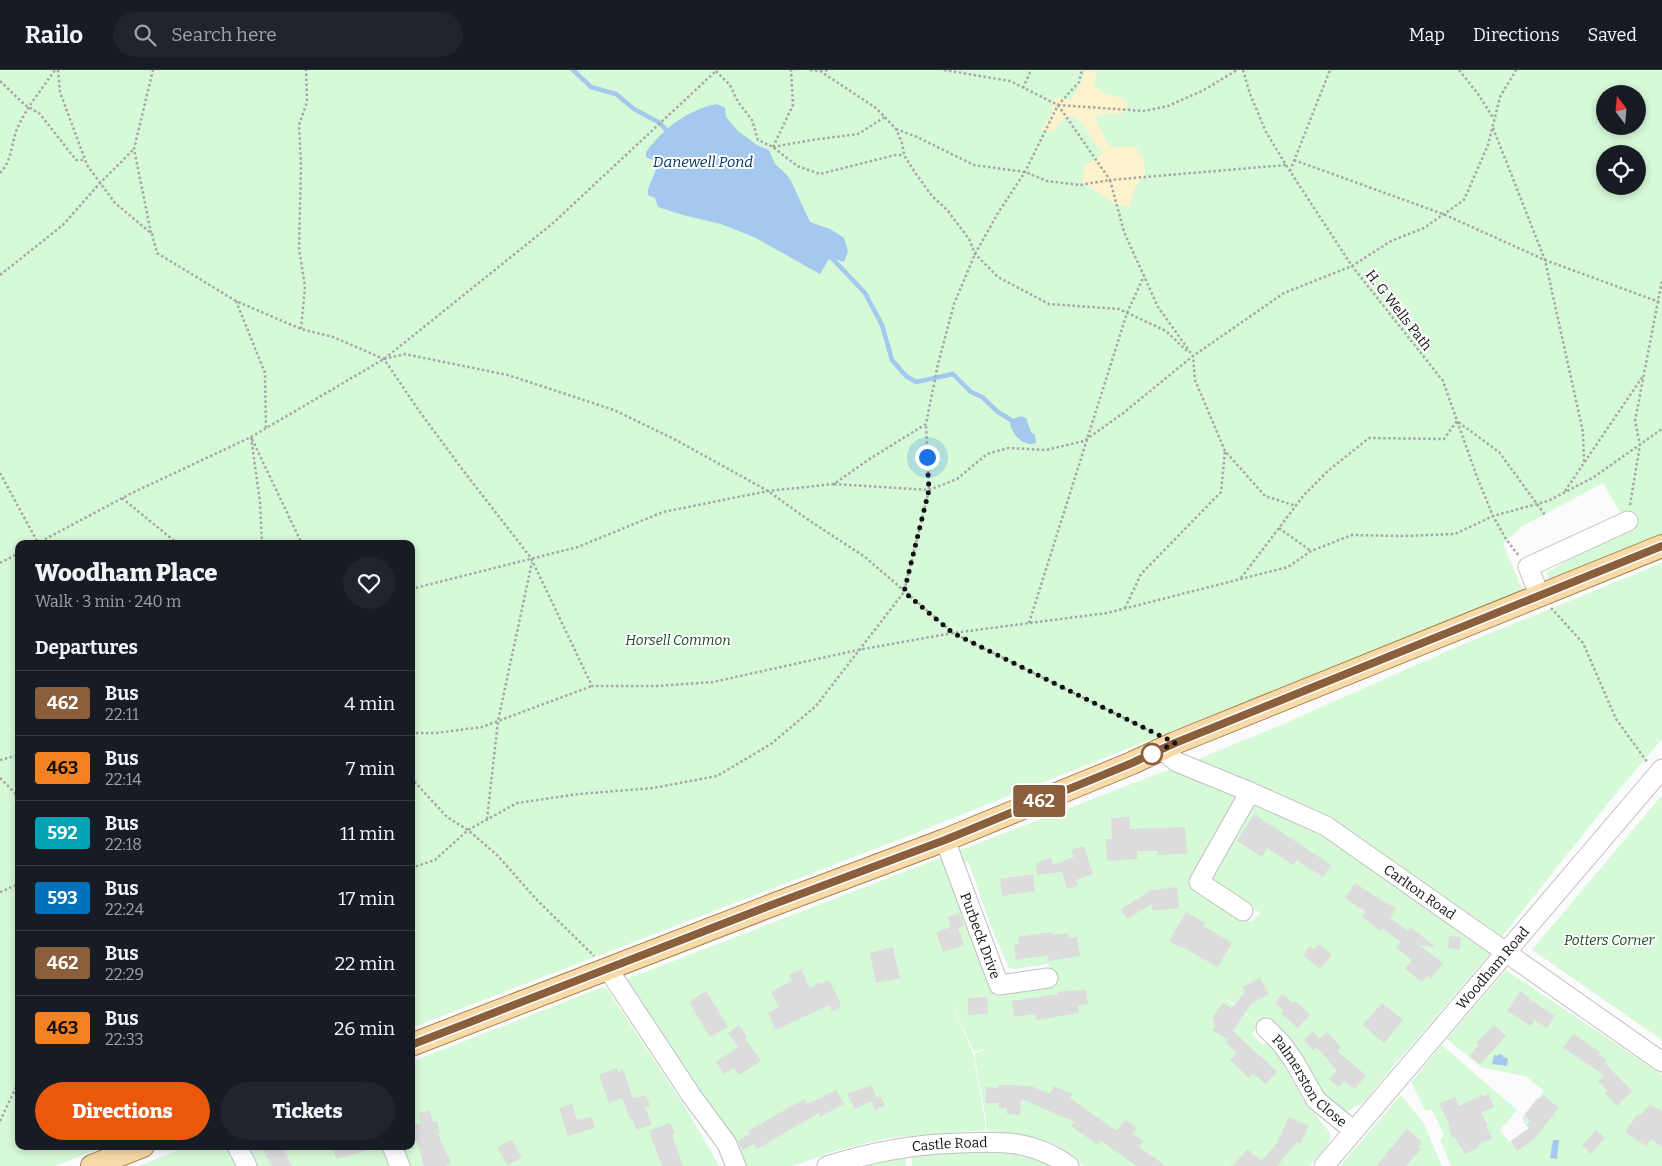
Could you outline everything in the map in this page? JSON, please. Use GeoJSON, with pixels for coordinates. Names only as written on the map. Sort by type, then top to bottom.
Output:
{"type":"FeatureCollection","features":[{"type":"Feature","properties":{"kind":"main road"},"geometry":{"type":"LineString","coordinates":[[415,1043],[774,904],[945,840],[1169,746],[1662,546]]}},
{"type":"Feature","properties":{"kind":"main road"},"geometry":{"type":"LineString","coordinates":[[92,1166],[133,1150]]}},
{"type":"Feature","properties":{"kind":"street"},"geometry":{"type":"LineString","coordinates":[[1540,596],[1528,567],[1628,521]]}},
{"type":"Feature","properties":{"kind":"street","name":"Carlton Road"},"geometry":{"type":"LineString","coordinates":[[1169,746],[1177,762],[1326,826],[1662,1062]]}},
{"type":"Feature","properties":{"kind":"street","name":"Woodham Road"},"geometry":{"type":"LineString","coordinates":[[1324,1166],[1660,772]]}},
{"type":"Feature","properties":{"kind":"street"},"geometry":{"type":"LineString","coordinates":[[1244,911],[1199,882],[1250,792]]}},
{"type":"Feature","properties":{"kind":"street","name":"Purbeck Drive"},"geometry":{"type":"LineString","coordinates":[[945,840],[999,986],[1048,978]]}},
{"type":"Feature","properties":{"kind":"street"},"geometry":{"type":"LineString","coordinates":[[608,969],[691,1094],[727,1144],[736,1166]]}},
{"type":"Feature","properties":{"kind":"street","name":"Palmerston Close"},"geometry":{"type":"LineString","coordinates":[[1266,1028],[1281,1043],[1294,1061],[1316,1100],[1354,1131]]}},
{"type":"Feature","properties":{"kind":"street","name":"Castle Road"},"geometry":{"type":"LineString","coordinates":[[826,1166],[899,1147],[998,1141],[1030,1147],[1059,1159],[1069,1166]]}},
{"type":"Feature","properties":{"kind":"street"},"geometry":{"type":"LineString","coordinates":[[239,1150],[247,1166]]}},
{"type":"Feature","properties":{"kind":"street"},"geometry":{"type":"LineString","coordinates":[[394,1150],[400,1166]]}},
{"type":"Feature","properties":{"kind":"path"},"geometry":{"type":"LineString","coordinates":[[0,172],[7,166],[16,130],[29,107],[57,70]]}},
{"type":"Feature","properties":{"kind":"path"},"geometry":{"type":"LineString","coordinates":[[57,70],[60,92],[85,160],[115,203],[152,234]]}},
{"type":"Feature","properties":{"kind":"path"},"geometry":{"type":"LineString","coordinates":[[153,70],[134,149],[157,252],[236,302],[301,328],[333,337],[384,359],[445,446],[531,560],[592,686]]}},
{"type":"Feature","properties":{"kind":"path"},"geometry":{"type":"LineString","coordinates":[[301,328],[305,287],[299,248],[301,165],[299,125],[307,102],[306,70]]}},
{"type":"Feature","properties":{"kind":"path"},"geometry":{"type":"LineString","coordinates":[[43,540],[122,498],[252,437],[384,359],[552,224],[716,70],[730,85],[738,102],[752,120],[758,140],[773,148],[797,166],[820,174],[895,155],[904,155]]}},
{"type":"Feature","properties":{"kind":"path"},"geometry":{"type":"LineString","coordinates":[[773,148],[793,105],[790,70]]}},
{"type":"Feature","properties":{"kind":"path"},"geometry":{"type":"LineString","coordinates":[[810,70],[820,72],[876,108],[896,129],[902,143],[904,155],[932,196],[948,211],[969,239],[975,254],[998,277],[1049,304],[1119,309],[1166,331],[1193,356]]}},
{"type":"Feature","properties":{"kind":"path"},"geometry":{"type":"LineString","coordinates":[[820,72],[829,70]]}},
{"type":"Feature","properties":{"kind":"path"},"geometry":{"type":"LineString","coordinates":[[944,70],[1010,81],[1058,105],[1144,111],[1168,106],[1204,90],[1237,70]]}},
{"type":"Feature","properties":{"kind":"path"},"geometry":{"type":"LineString","coordinates":[[1023,88],[1031,70]]}},
{"type":"Feature","properties":{"kind":"path"},"geometry":{"type":"LineString","coordinates":[[415,867],[434,860],[468,830],[518,803],[579,794],[653,788],[717,776],[770,744],[816,706],[904,592],[929,490],[926,424],[938,364],[954,304],[975,254],[998,213],[1025,172],[1058,105],[1079,82],[1082,70]]}},
{"type":"Feature","properties":{"kind":"path","name":"H. G Wells Path"},"geometry":{"type":"LineString","coordinates":[[1243,70],[1250,94],[1266,132],[1286,165],[1352,266],[1443,381],[1493,516],[1506,540],[1528,567]]}},
{"type":"Feature","properties":{"kind":"path"},"geometry":{"type":"LineString","coordinates":[[1290,171],[1330,70]]}},
{"type":"Feature","properties":{"kind":"path"},"geometry":{"type":"LineString","coordinates":[[1459,70],[1478,94],[1494,119]]}},
{"type":"Feature","properties":{"kind":"path"},"geometry":{"type":"LineString","coordinates":[[415,588],[578,547],[664,512],[768,491],[834,484],[929,490],[957,479],[986,454],[1008,448],[1046,450],[1084,441],[1122,414],[1193,356],[1284,294],[1352,266],[1390,241],[1424,228],[1464,200],[1488,145],[1500,97],[1516,70]]}},
{"type":"Feature","properties":{"kind":"path"},"geometry":{"type":"LineString","coordinates":[[0,81],[24,105],[40,114],[76,160],[85,160]]}},
{"type":"Feature","properties":{"kind":"path"},"geometry":{"type":"LineString","coordinates":[[1058,105],[1110,180],[1124,232],[1158,307],[1193,356],[1195,380],[1225,451],[1266,496],[1296,506]]}},
{"type":"Feature","properties":{"kind":"path"},"geometry":{"type":"LineString","coordinates":[[773,148],[812,140],[858,134],[884,117]]}},
{"type":"Feature","properties":{"kind":"path"},"geometry":{"type":"LineString","coordinates":[[1492,127],[1545,260],[1583,432],[1584,463]]}},
{"type":"Feature","properties":{"kind":"path"},"geometry":{"type":"LineString","coordinates":[[896,129],[917,137],[974,165],[1025,172],[1047,181],[1080,185],[1110,180],[1286,165]]}},
{"type":"Feature","properties":{"kind":"path"},"geometry":{"type":"LineString","coordinates":[[0,275],[62,225],[134,149]]}},
{"type":"Feature","properties":{"kind":"path"},"geometry":{"type":"LineString","coordinates":[[1294,160],[1443,214],[1545,260],[1662,303]]}},
{"type":"Feature","properties":{"kind":"path"},"geometry":{"type":"LineString","coordinates":[[1029,623],[1127,313],[1144,276]]}},
{"type":"Feature","properties":{"kind":"path"},"geometry":{"type":"LineString","coordinates":[[1628,521],[1640,445],[1635,421],[1662,280]]}},
{"type":"Feature","properties":{"kind":"path"},"geometry":{"type":"LineString","coordinates":[[236,302],[265,372],[266,429]]}},
{"type":"Feature","properties":{"kind":"path"},"geometry":{"type":"LineString","coordinates":[[384,359],[405,354],[508,375],[614,410],[676,440],[768,491],[865,557],[953,633],[1169,746]]}},
{"type":"Feature","properties":{"kind":"path"},"geometry":{"type":"LineString","coordinates":[[1564,492],[1644,374]]}},
{"type":"Feature","properties":{"kind":"path"},"geometry":{"type":"LineString","coordinates":[[1241,578],[1304,495],[1329,470],[1369,438],[1444,439],[1457,421],[1499,452],[1545,514]]}},
{"type":"Feature","properties":{"kind":"path"},"geometry":{"type":"LineString","coordinates":[[834,484],[868,460],[926,424]]}},
{"type":"Feature","properties":{"kind":"path"},"geometry":{"type":"LineString","coordinates":[[415,733],[436,733],[482,727],[592,686],[657,686],[713,682],[858,650],[953,633],[1107,613],[1241,578],[1288,568],[1311,550],[1352,535],[1404,536],[1455,534],[1493,516],[1548,501],[1594,477],[1662,429]]}},
{"type":"Feature","properties":{"kind":"path"},"geometry":{"type":"LineString","coordinates":[[252,437],[260,502],[262,540]]}},
{"type":"Feature","properties":{"kind":"path"},"geometry":{"type":"LineString","coordinates":[[252,437],[300,540]]}},
{"type":"Feature","properties":{"kind":"path"},"geometry":{"type":"LineString","coordinates":[[1125,608],[1141,574],[1221,492],[1225,451]]}},
{"type":"Feature","properties":{"kind":"path"},"geometry":{"type":"LineString","coordinates":[[0,473],[35,540]]}},
{"type":"Feature","properties":{"kind":"path"},"geometry":{"type":"LineString","coordinates":[[122,498],[173,540]]}},
{"type":"Feature","properties":{"kind":"path"},"geometry":{"type":"LineString","coordinates":[[1279,528],[1311,550]]}},
{"type":"Feature","properties":{"kind":"path"},"geometry":{"type":"LineString","coordinates":[[0,563],[15,555]]}},
{"type":"Feature","properties":{"kind":"path"},"geometry":{"type":"LineString","coordinates":[[487,819],[498,721],[531,560]]}},
{"type":"Feature","properties":{"kind":"path"},"geometry":{"type":"LineString","coordinates":[[1540,596],[1583,642],[1616,719],[1660,772]]}},
{"type":"Feature","properties":{"kind":"path"},"geometry":{"type":"LineString","coordinates":[[0,760],[15,756]]}},
{"type":"Feature","properties":{"kind":"path"},"geometry":{"type":"LineString","coordinates":[[0,778],[15,793]]}},
{"type":"Feature","properties":{"kind":"path"},"geometry":{"type":"LineString","coordinates":[[415,782],[447,817],[468,830],[497,855],[536,899],[608,969]]}},
{"type":"Feature","properties":{"kind":"path"},"geometry":{"type":"LineString","coordinates":[[0,892],[15,886]]}},
{"type":"Feature","properties":{"kind":"path"},"geometry":{"type":"LineString","coordinates":[[0,1121],[15,1089]]}},
{"type":"Feature","properties":{"kind":"green space","name":"Horsell Common"},"geometry":{"type":"Polygon","coordinates":[[[0,70],[1085,70],[1084,77],[1071,101],[1062,98],[1054,99],[1052,112],[1053,132],[1060,122],[1069,115],[1080,120],[1103,154],[1128,206],[1134,189],[1145,173],[1136,147],[1110,147],[1101,131],[1095,116],[1109,113],[1121,115],[1122,98],[1105,94],[1094,85],[1097,70],[1662,70],[1662,535],[1551,582],[1546,573],[1628,526],[1603,483],[1521,527],[1503,544],[1523,591],[911,835],[415,1026],[415,540],[15,540],[15,1150],[96,1150],[55,1166],[0,1166],[0,70]]]}},
{"type":"Feature","properties":{"kind":"green space"},"geometry":{"type":"Polygon","coordinates":[[[1662,563],[1662,739],[1613,797],[1500,939],[1196,760],[1281,725],[1454,648],[1662,563]]]}},
{"type":"Feature","properties":{"kind":"green space"},"geometry":{"type":"Polygon","coordinates":[[[1178,766],[1243,795],[1194,877],[1197,894],[1210,897],[1251,922],[1260,913],[1208,880],[1252,798],[1333,835],[1434,909],[1490,954],[1364,1102],[1344,1113],[1325,1098],[1292,1041],[1268,1016],[1260,1025],[1252,1034],[1262,1044],[1266,1043],[1275,1050],[1301,1096],[1330,1133],[1327,1146],[1309,1166],[1227,1166],[1222,1162],[1226,1166],[1084,1166],[1056,1145],[1037,1138],[986,1130],[986,1120],[974,1054],[990,1048],[974,1052],[948,994],[973,1053],[985,1120],[985,1130],[888,1138],[835,1151],[793,1166],[745,1166],[724,1125],[678,1064],[624,980],[1178,766]],[[968,861],[950,869],[997,993],[1053,986],[1049,964],[1015,969],[1009,968],[992,929],[968,861]],[[1219,995],[1260,1025],[1245,1013],[1251,1005],[1240,997],[1234,1004],[1219,995]]]}},
{"type":"Feature","properties":{"kind":"green space","name":"Potters Corner"},"geometry":{"type":"Polygon","coordinates":[[[1662,795],[1662,1040],[1532,950],[1662,795]]]}},
{"type":"Feature","properties":{"kind":"green space"},"geometry":{"type":"Polygon","coordinates":[[[1506,970],[1662,1075],[1662,1166],[1451,1166],[1440,1140],[1444,1135],[1432,1110],[1427,1111],[1424,1109],[1411,1082],[1442,1045],[1517,1110],[1500,1130],[1509,1142],[1529,1128],[1523,1122],[1523,1117],[1544,1091],[1527,1077],[1481,1067],[1447,1039],[1506,970]]]}},
{"type":"Feature","properties":{"kind":"green space"},"geometry":{"type":"Polygon","coordinates":[[[605,986],[687,1110],[719,1166],[407,1166],[401,1150],[415,1150],[415,1060],[605,986]]]}},
{"type":"Feature","properties":{"kind":"green space"},"geometry":{"type":"Polygon","coordinates":[[[1401,1095],[1424,1124],[1442,1166],[1340,1166],[1401,1095]]]}},
{"type":"Feature","properties":{"kind":"green space"},"geometry":{"type":"Polygon","coordinates":[[[1017,1148],[1054,1166],[912,1166],[911,1149],[1017,1148]]]}},
{"type":"Feature","properties":{"kind":"green space"},"geometry":{"type":"Polygon","coordinates":[[[180,1150],[229,1150],[235,1166],[138,1166],[180,1150]]]}},
{"type":"Feature","properties":{"kind":"green space"},"geometry":{"type":"Polygon","coordinates":[[[246,1150],[385,1150],[388,1166],[252,1166],[246,1150]]]}},
{"type":"Feature","properties":{"kind":"green space"},"geometry":{"type":"Polygon","coordinates":[[[905,1154],[906,1166],[850,1166],[905,1154]]]}},
{"type":"Feature","properties":{"kind":"sand"},"geometry":{"type":"Polygon","coordinates":[[[1085,70],[1097,70],[1094,85],[1105,94],[1122,98],[1128,102],[1121,115],[1109,113],[1095,116],[1110,147],[1135,147],[1143,158],[1145,173],[1134,189],[1129,207],[1113,203],[1082,182],[1084,166],[1103,154],[1080,120],[1069,115],[1060,122],[1053,132],[1042,130],[1052,112],[1054,99],[1062,98],[1071,101],[1084,77],[1085,70]]]}},
{"type":"Feature","properties":{"kind":"water","name":"Danewell Pond"},"geometry":{"type":"Polygon","coordinates":[[[717,104],[725,108],[726,117],[738,131],[757,145],[769,150],[775,164],[791,181],[810,222],[830,229],[844,238],[848,251],[844,262],[830,257],[820,274],[756,238],[721,224],[658,207],[655,198],[648,195],[656,162],[646,157],[646,152],[660,135],[677,121],[686,115],[717,104]]]}},
{"type":"Feature","properties":{"kind":"water"},"geometry":{"type":"Polygon","coordinates":[[[1021,416],[1026,418],[1031,432],[1035,435],[1036,443],[1027,444],[1023,442],[1013,431],[1010,422],[1021,416]]]}},
{"type":"Feature","properties":{"kind":"water"},"geometry":{"type":"Polygon","coordinates":[[[1499,1054],[1508,1058],[1507,1066],[1492,1064],[1494,1055],[1498,1056],[1499,1054]]]}},
{"type":"Feature","properties":{"kind":"water"},"geometry":{"type":"Polygon","coordinates":[[[1553,1140],[1559,1140],[1557,1159],[1550,1158],[1553,1140]]]}},
{"type":"Feature","properties":{"kind":"building"},"geometry":{"type":"Polygon","coordinates":[[[1254,814],[1331,865],[1323,877],[1296,860],[1293,865],[1267,848],[1262,857],[1237,841],[1254,814]]]}},
{"type":"Feature","properties":{"kind":"building"},"geometry":{"type":"Polygon","coordinates":[[[1129,817],[1130,829],[1185,827],[1187,854],[1158,855],[1158,851],[1137,851],[1137,859],[1107,861],[1106,839],[1112,839],[1111,818],[1129,817]]]}},
{"type":"Feature","properties":{"kind":"building"},"geometry":{"type":"Polygon","coordinates":[[[1084,846],[1093,874],[1076,880],[1078,885],[1067,889],[1062,872],[1037,875],[1036,863],[1051,857],[1053,865],[1074,857],[1071,850],[1084,846]]]}},
{"type":"Feature","properties":{"kind":"building"},"geometry":{"type":"Polygon","coordinates":[[[1033,874],[1035,891],[1002,896],[1000,879],[1033,874]]]}},
{"type":"Feature","properties":{"kind":"building"},"geometry":{"type":"Polygon","coordinates":[[[1355,883],[1396,909],[1390,918],[1408,931],[1410,927],[1436,947],[1419,945],[1443,963],[1431,979],[1427,976],[1422,982],[1405,969],[1412,960],[1396,948],[1401,942],[1382,928],[1381,931],[1362,917],[1366,912],[1345,898],[1355,883]]]}},
{"type":"Feature","properties":{"kind":"building"},"geometry":{"type":"Polygon","coordinates":[[[1177,887],[1179,908],[1152,911],[1152,904],[1127,919],[1121,909],[1152,890],[1177,887]]]}},
{"type":"Feature","properties":{"kind":"building"},"geometry":{"type":"Polygon","coordinates":[[[1186,912],[1205,923],[1203,926],[1232,943],[1218,967],[1169,941],[1186,912]]]}},
{"type":"Feature","properties":{"kind":"building"},"geometry":{"type":"Polygon","coordinates":[[[959,913],[964,926],[958,928],[964,945],[943,952],[936,932],[951,927],[948,917],[959,913]]]}},
{"type":"Feature","properties":{"kind":"building"},"geometry":{"type":"Polygon","coordinates":[[[1052,932],[1053,935],[1068,933],[1069,938],[1077,937],[1080,956],[1049,961],[1048,955],[1016,960],[1014,945],[1019,944],[1018,937],[1052,932]]]}},
{"type":"Feature","properties":{"kind":"building"},"geometry":{"type":"Polygon","coordinates":[[[1449,936],[1461,937],[1460,950],[1448,948],[1449,936]]]}},
{"type":"Feature","properties":{"kind":"building"},"geometry":{"type":"Polygon","coordinates":[[[1319,944],[1332,955],[1320,969],[1303,955],[1310,946],[1314,949],[1319,944]]]}},
{"type":"Feature","properties":{"kind":"building"},"geometry":{"type":"Polygon","coordinates":[[[893,947],[900,978],[876,983],[870,953],[893,947]]]}},
{"type":"Feature","properties":{"kind":"building"},"geometry":{"type":"Polygon","coordinates":[[[801,969],[810,988],[820,982],[821,984],[829,980],[840,1002],[840,1007],[832,1011],[829,1005],[776,1030],[768,1013],[779,1007],[771,992],[792,981],[789,975],[801,969]]]}},
{"type":"Feature","properties":{"kind":"building"},"geometry":{"type":"Polygon","coordinates":[[[1260,978],[1269,994],[1251,1004],[1233,1031],[1277,1072],[1265,1084],[1253,1073],[1249,1078],[1230,1060],[1237,1053],[1226,1043],[1228,1040],[1212,1030],[1215,1026],[1212,1018],[1223,1003],[1232,1008],[1245,991],[1243,987],[1260,978]]]}},
{"type":"Feature","properties":{"kind":"building"},"geometry":{"type":"Polygon","coordinates":[[[1074,990],[1086,990],[1088,1004],[1078,1006],[1079,1013],[1036,1020],[1035,1014],[1014,1017],[1012,1001],[1074,990]]]}},
{"type":"Feature","properties":{"kind":"building"},"geometry":{"type":"Polygon","coordinates":[[[706,991],[728,1027],[710,1037],[689,1002],[706,991]]]}},
{"type":"Feature","properties":{"kind":"building"},"geometry":{"type":"Polygon","coordinates":[[[1520,991],[1555,1016],[1547,1028],[1535,1020],[1531,1026],[1507,1011],[1520,991]]]}},
{"type":"Feature","properties":{"kind":"building"},"geometry":{"type":"Polygon","coordinates":[[[1282,994],[1293,1003],[1295,1001],[1310,1014],[1298,1028],[1281,1014],[1284,1011],[1275,1003],[1282,994]]]}},
{"type":"Feature","properties":{"kind":"building"},"geometry":{"type":"Polygon","coordinates":[[[987,997],[988,1014],[968,1015],[968,998],[987,997]]]}},
{"type":"Feature","properties":{"kind":"building"},"geometry":{"type":"Polygon","coordinates":[[[1382,1003],[1403,1020],[1384,1043],[1363,1025],[1382,1003]]]}},
{"type":"Feature","properties":{"kind":"building"},"geometry":{"type":"Polygon","coordinates":[[[739,1025],[747,1037],[745,1038],[761,1061],[739,1075],[734,1068],[724,1074],[716,1062],[738,1047],[728,1033],[739,1025]]]}},
{"type":"Feature","properties":{"kind":"building"},"geometry":{"type":"Polygon","coordinates":[[[1494,1025],[1506,1036],[1480,1064],[1470,1056],[1478,1045],[1476,1043],[1494,1025]]]}},
{"type":"Feature","properties":{"kind":"building"},"geometry":{"type":"Polygon","coordinates":[[[1313,1031],[1319,1039],[1327,1032],[1341,1047],[1337,1051],[1366,1075],[1355,1089],[1344,1081],[1339,1087],[1329,1079],[1336,1069],[1316,1047],[1313,1050],[1304,1040],[1313,1031]]]}},
{"type":"Feature","properties":{"kind":"building"},"geometry":{"type":"Polygon","coordinates":[[[1573,1034],[1600,1052],[1599,1055],[1607,1060],[1605,1063],[1632,1091],[1617,1106],[1605,1093],[1607,1091],[1598,1081],[1604,1075],[1563,1048],[1573,1034]]]}},
{"type":"Feature","properties":{"kind":"building"},"geometry":{"type":"Polygon","coordinates":[[[617,1068],[618,1072],[623,1070],[633,1098],[646,1095],[650,1106],[645,1107],[652,1124],[637,1130],[632,1119],[630,1119],[622,1098],[609,1103],[599,1075],[617,1068]]]}},
{"type":"Feature","properties":{"kind":"building"},"geometry":{"type":"Polygon","coordinates":[[[871,1085],[877,1098],[880,1096],[885,1105],[875,1110],[871,1101],[855,1109],[847,1094],[871,1085]]]}},
{"type":"Feature","properties":{"kind":"building"},"geometry":{"type":"Polygon","coordinates":[[[998,1085],[1031,1086],[1050,1094],[1054,1086],[1072,1094],[1070,1098],[1114,1129],[1117,1130],[1125,1120],[1137,1128],[1133,1134],[1143,1141],[1139,1147],[1166,1166],[1137,1166],[1101,1141],[1098,1145],[1071,1126],[1075,1122],[1021,1099],[1020,1115],[1007,1114],[1007,1108],[999,1108],[999,1103],[985,1103],[986,1087],[998,1088],[998,1085]]]}},
{"type":"Feature","properties":{"kind":"building"},"geometry":{"type":"Polygon","coordinates":[[[836,1090],[844,1104],[820,1117],[819,1113],[757,1149],[754,1144],[743,1150],[738,1141],[749,1134],[748,1131],[804,1099],[808,1104],[836,1090]]]}},
{"type":"Feature","properties":{"kind":"building"},"geometry":{"type":"Polygon","coordinates":[[[1488,1094],[1494,1107],[1481,1113],[1492,1138],[1465,1154],[1455,1138],[1453,1138],[1448,1128],[1450,1126],[1439,1104],[1455,1097],[1459,1106],[1488,1094]]]}},
{"type":"Feature","properties":{"kind":"building"},"geometry":{"type":"Polygon","coordinates":[[[1543,1095],[1559,1108],[1533,1140],[1517,1151],[1511,1141],[1529,1128],[1526,1126],[1530,1120],[1524,1115],[1538,1098],[1540,1099],[1543,1095]]]}},
{"type":"Feature","properties":{"kind":"building"},"geometry":{"type":"Polygon","coordinates":[[[572,1104],[577,1120],[592,1117],[595,1128],[568,1136],[559,1108],[572,1104]]]}},
{"type":"Feature","properties":{"kind":"building"},"geometry":{"type":"Polygon","coordinates":[[[1650,1105],[1662,1111],[1662,1147],[1651,1139],[1646,1146],[1625,1132],[1638,1114],[1640,1116],[1650,1105]]]}},
{"type":"Feature","properties":{"kind":"building"},"geometry":{"type":"Polygon","coordinates":[[[430,1110],[433,1122],[437,1121],[440,1133],[438,1134],[451,1163],[445,1166],[424,1166],[415,1135],[415,1124],[421,1123],[419,1113],[430,1110]]]}},
{"type":"Feature","properties":{"kind":"building"},"geometry":{"type":"Polygon","coordinates":[[[1289,1117],[1309,1126],[1300,1144],[1297,1142],[1277,1166],[1233,1166],[1247,1149],[1262,1161],[1276,1144],[1289,1117]]]}},
{"type":"Feature","properties":{"kind":"building"},"geometry":{"type":"Polygon","coordinates":[[[670,1123],[675,1134],[672,1135],[683,1166],[662,1166],[649,1131],[670,1123]]]}},
{"type":"Feature","properties":{"kind":"building"},"geometry":{"type":"Polygon","coordinates":[[[1407,1129],[1422,1142],[1418,1146],[1421,1149],[1406,1166],[1376,1166],[1407,1129]]]}},
{"type":"Feature","properties":{"kind":"building"},"geometry":{"type":"Polygon","coordinates":[[[1596,1130],[1605,1138],[1591,1154],[1582,1145],[1596,1130]]]}},
{"type":"Feature","properties":{"kind":"building"},"geometry":{"type":"Polygon","coordinates":[[[512,1140],[522,1158],[507,1165],[497,1147],[512,1140]]]}},
{"type":"Feature","properties":{"kind":"building"},"geometry":{"type":"Polygon","coordinates":[[[262,1150],[283,1150],[292,1166],[272,1166],[262,1150]]]}},
{"type":"Feature","properties":{"kind":"building"},"geometry":{"type":"Polygon","coordinates":[[[333,1150],[370,1150],[336,1159],[333,1150]]]}},
{"type":"Feature","properties":{"kind":"waterway"},"geometry":{"type":"LineString","coordinates":[[573,70],[591,87],[616,94],[634,109],[660,123],[666,130]]}},
{"type":"Feature","properties":{"kind":"waterway"},"geometry":{"type":"LineString","coordinates":[[827,253],[865,293],[882,325],[892,360],[906,376],[916,382],[953,374],[971,392],[982,397],[998,412],[1011,420]]}},
{"type":"Feature","properties":{"kind":"bus line","name":"462"},"geometry":{"type":"LineString","coordinates":[[415,1043],[774,904],[945,840],[1132,763],[1175,743],[1662,546]]}},
{"type":"Feature","properties":{"kind":"route"},"geometry":{"type":"LineString","coordinates":[[927,457],[929,490],[904,592],[953,633],[1175,743],[1147,756],[1152,754]]}}]}
